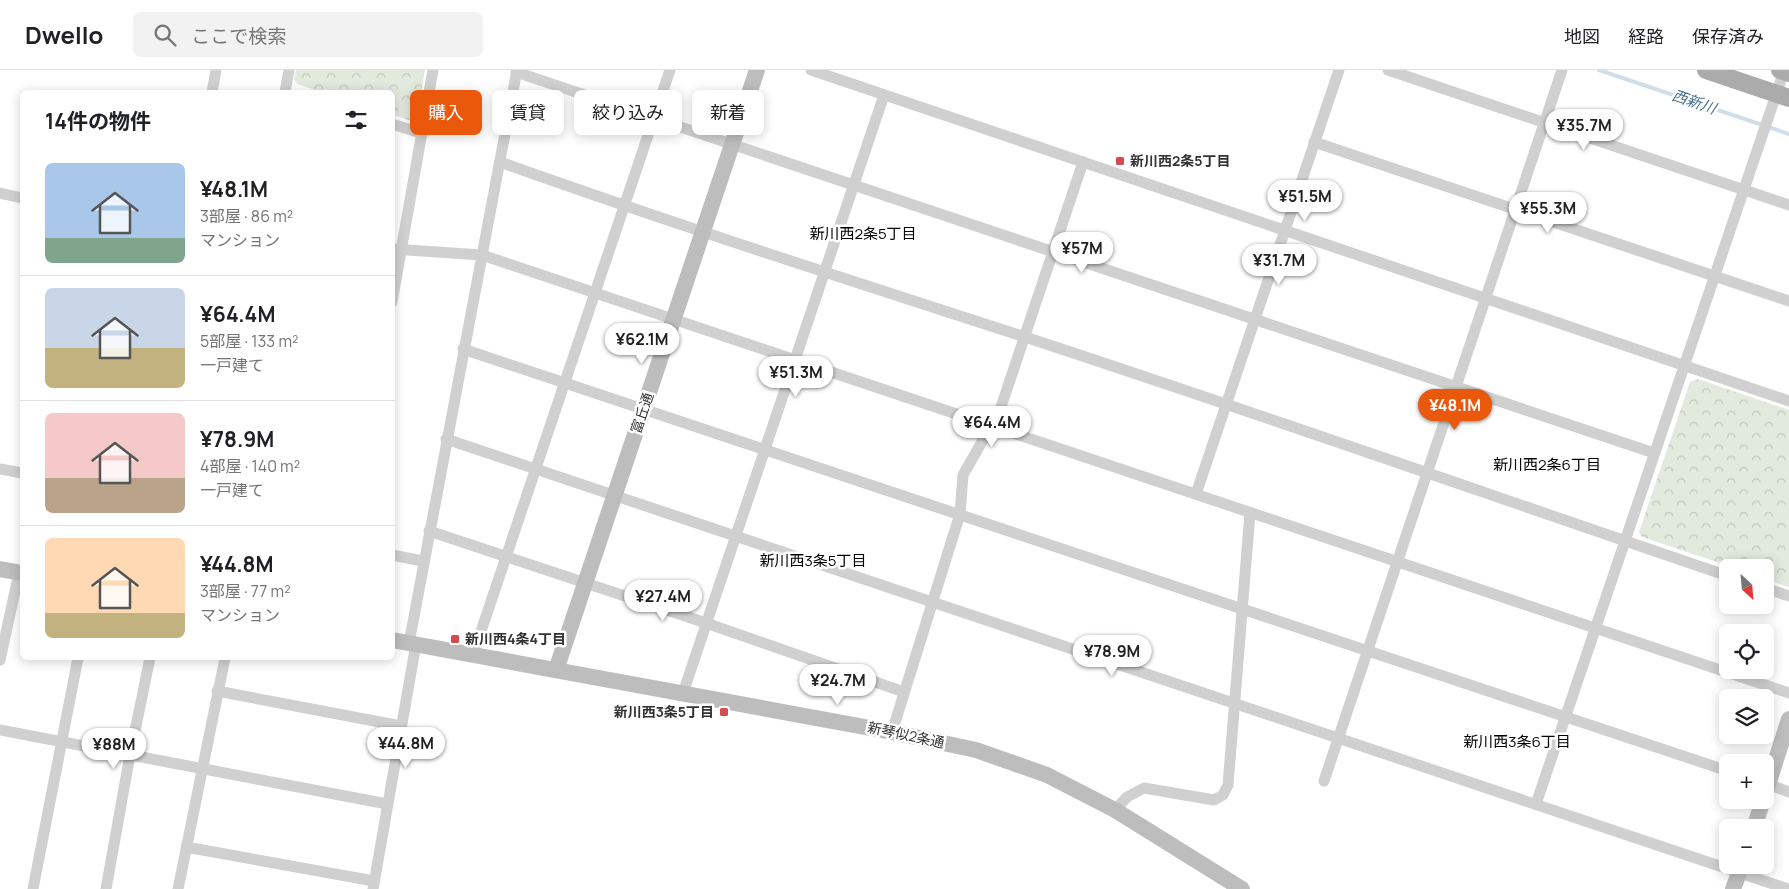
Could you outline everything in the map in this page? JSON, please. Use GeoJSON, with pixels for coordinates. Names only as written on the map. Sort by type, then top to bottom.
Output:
{"type":"FeatureCollection","features":[{"type":"Feature","properties":{"kind":"main road"},"geometry":{"type":"LineString","coordinates":[[1706,70],[1782,96]]}},
{"type":"Feature","properties":{"kind":"street"},"geometry":{"type":"LineString","coordinates":[[212,90],[216,70]]}},
{"type":"Feature","properties":{"kind":"street"},"geometry":{"type":"LineString","coordinates":[[288,90],[289,70]]}},
{"type":"Feature","properties":{"kind":"street"},"geometry":{"type":"LineString","coordinates":[[429,90],[432,70]]}},
{"type":"Feature","properties":{"kind":"street"},"geometry":{"type":"LineString","coordinates":[[663,90],[670,70]]}},
{"type":"Feature","properties":{"kind":"street","name":"富丘通"},"geometry":{"type":"LineString","coordinates":[[556,670],[757,70]]}},
{"type":"Feature","properties":{"kind":"street"},"geometry":{"type":"LineString","coordinates":[[811,70],[1789,401]]}},
{"type":"Feature","properties":{"kind":"street"},"geometry":{"type":"LineString","coordinates":[[1196,494],[1339,70]]}},
{"type":"Feature","properties":{"kind":"street"},"geometry":{"type":"LineString","coordinates":[[1388,70],[1789,205]]}},
{"type":"Feature","properties":{"kind":"street"},"geometry":{"type":"LineString","coordinates":[[186,847],[373,885],[401,726],[429,531],[517,71],[574,91]]}},
{"type":"Feature","properties":{"kind":"street"},"geometry":{"type":"LineString","coordinates":[[1536,804],[1597,629],[1654,453],[1686,365],[1760,139],[1768,117],[1782,96],[1784,71]]}},
{"type":"Feature","properties":{"kind":"street"},"geometry":{"type":"LineString","coordinates":[[1324,780],[1561,72]]}},
{"type":"Feature","properties":{"kind":"street"},"geometry":{"type":"LineString","coordinates":[[683,693],[884,95]]}},
{"type":"Feature","properties":{"kind":"street"},"geometry":{"type":"LineString","coordinates":[[395,125],[410,130]]}},
{"type":"Feature","properties":{"kind":"street"},"geometry":{"type":"LineString","coordinates":[[682,128],[854,186],[1054,250],[1654,453]]}},
{"type":"Feature","properties":{"kind":"street"},"geometry":{"type":"LineString","coordinates":[[395,271],[397,250],[421,135]]}},
{"type":"Feature","properties":{"kind":"street"},"geometry":{"type":"LineString","coordinates":[[473,655],[648,135]]}},
{"type":"Feature","properties":{"kind":"street"},"geometry":{"type":"LineString","coordinates":[[1314,142],[1789,302]]}},
{"type":"Feature","properties":{"kind":"street"},"geometry":{"type":"LineString","coordinates":[[500,162],[624,207],[824,274],[1025,338],[1719,573]]}},
{"type":"Feature","properties":{"kind":"street"},"geometry":{"type":"LineString","coordinates":[[892,732],[960,514],[963,475],[1000,410],[1083,162]]}},
{"type":"Feature","properties":{"kind":"street"},"geometry":{"type":"LineString","coordinates":[[0,195],[20,198]]}},
{"type":"Feature","properties":{"kind":"street"},"geometry":{"type":"LineString","coordinates":[[397,250],[482,255],[1789,693]]}},
{"type":"Feature","properties":{"kind":"street"},"geometry":{"type":"LineString","coordinates":[[463,349],[1719,768]]}},
{"type":"Feature","properties":{"kind":"street"},"geometry":{"type":"LineString","coordinates":[[446,439],[1234,704],[1536,804],[1719,862]]}},
{"type":"Feature","properties":{"kind":"street"},"geometry":{"type":"LineString","coordinates":[[0,469],[20,473]]}},
{"type":"Feature","properties":{"kind":"street"},"geometry":{"type":"LineString","coordinates":[[1114,810],[1127,797],[1144,788],[1214,800],[1223,795],[1228,785],[1250,513]]}},
{"type":"Feature","properties":{"kind":"street"},"geometry":{"type":"LineString","coordinates":[[429,531],[585,584],[706,622],[904,692]]}},
{"type":"Feature","properties":{"kind":"street"},"geometry":{"type":"LineString","coordinates":[[395,556],[424,561]]}},
{"type":"Feature","properties":{"kind":"street"},"geometry":{"type":"LineString","coordinates":[[0,570],[20,573]]}},
{"type":"Feature","properties":{"kind":"street"},"geometry":{"type":"LineString","coordinates":[[0,660],[20,577]]}},
{"type":"Feature","properties":{"kind":"street"},"geometry":{"type":"LineString","coordinates":[[1774,591],[1789,596]]}},
{"type":"Feature","properties":{"kind":"street","name":"新琴似2条通"},"geometry":{"type":"LineString","coordinates":[[395,640],[892,732],[976,750],[1047,775],[1114,810],[1242,889]]}},
{"type":"Feature","properties":{"kind":"street"},"geometry":{"type":"LineString","coordinates":[[33,889],[78,660]]}},
{"type":"Feature","properties":{"kind":"street"},"geometry":{"type":"LineString","coordinates":[[106,889],[130,754],[150,660]]}},
{"type":"Feature","properties":{"kind":"street"},"geometry":{"type":"LineString","coordinates":[[178,889],[201,768],[224,660]]}},
{"type":"Feature","properties":{"kind":"street"},"geometry":{"type":"LineString","coordinates":[[217,690],[401,726]]}},
{"type":"Feature","properties":{"kind":"street"},"geometry":{"type":"LineString","coordinates":[[1774,763],[1789,719]]}},
{"type":"Feature","properties":{"kind":"street"},"geometry":{"type":"LineString","coordinates":[[0,730],[387,804]]}},
{"type":"Feature","properties":{"kind":"street"},"geometry":{"type":"LineString","coordinates":[[1774,789],[1789,792]]}},
{"type":"Feature","properties":{"kind":"street"},"geometry":{"type":"LineString","coordinates":[[1733,889],[1739,874]]}},
{"type":"Feature","properties":{"kind":"street"},"geometry":{"type":"LineString","coordinates":[[1753,874],[1788,889]]}},
{"type":"Feature","properties":{"kind":"green space"},"geometry":{"type":"Polygon","coordinates":[[[296,70],[425,70],[422,90],[410,90],[410,120],[395,116],[395,90],[316,90],[297,84],[294,79],[296,70]]]}},
{"type":"Feature","properties":{"kind":"green space"},"geometry":{"type":"Polygon","coordinates":[[[1698,379],[1789,410],[1789,587],[1774,582],[1774,559],[1719,559],[1719,563],[1642,537],[1639,532],[1690,382],[1698,379]]]}},
{"type":"Feature","properties":{"kind":"waterway","name":"西新川"},"geometry":{"type":"LineString","coordinates":[[1599,70],[1789,134]]}},
{"type":"Feature","properties":{"kind":"place","name":"新川西2条5丁目"},"geometry":{"type":"Point","coordinates":[1120,161]}},
{"type":"Feature","properties":{"kind":"place","name":"新川西4条4丁目"},"geometry":{"type":"Point","coordinates":[455,639]}},
{"type":"Feature","properties":{"kind":"place","name":"新川西3条5丁目"},"geometry":{"type":"Point","coordinates":[724,712]}},
{"type":"Feature","properties":{"kind":"district","name":"新川西2条5丁目"},"geometry":{"type":"Point","coordinates":[863,234]}},
{"type":"Feature","properties":{"kind":"district","name":"新川西2条6丁目"},"geometry":{"type":"Point","coordinates":[1547,465]}},
{"type":"Feature","properties":{"kind":"district","name":"新川西3条5丁目"},"geometry":{"type":"Point","coordinates":[813,561]}},
{"type":"Feature","properties":{"kind":"district","name":"新川西3条6丁目"},"geometry":{"type":"Point","coordinates":[1517,742]}}]}
